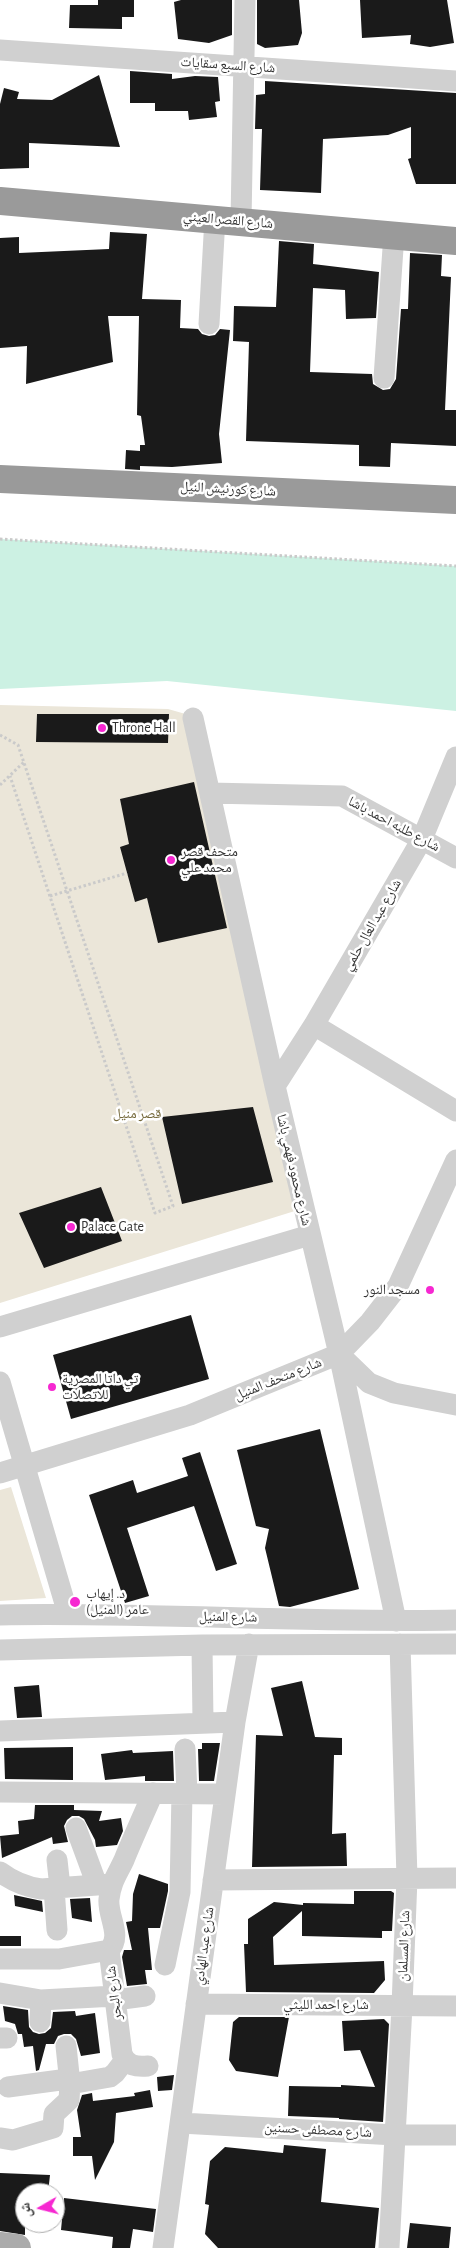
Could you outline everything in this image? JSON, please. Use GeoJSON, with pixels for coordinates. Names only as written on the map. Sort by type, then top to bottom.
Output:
{"type":"FeatureCollection","features":[{"type":"Feature","properties":{"kind":"highway","name":"شارع القصر العيني"},"geometry":{"type":"LineString","coordinates":[[0,201],[394,234],[456,241]]}},
{"type":"Feature","properties":{"kind":"highway","name":"شارع كورنيش النيل"},"geometry":{"type":"LineString","coordinates":[[0,479],[456,500]]}},
{"type":"Feature","properties":{"kind":"main road"},"geometry":{"type":"LineString","coordinates":[[0,2246],[16,2248]]}},
{"type":"Feature","properties":{"kind":"street"},"geometry":{"type":"LineString","coordinates":[[209,324],[228,220],[244,66],[245,0]]}},
{"type":"Feature","properties":{"kind":"street","name":"شارع السبع سقايات"},"geometry":{"type":"LineString","coordinates":[[0,50],[456,81]]}},
{"type":"Feature","properties":{"kind":"street"},"geometry":{"type":"LineString","coordinates":[[384,378],[394,234]]}},
{"type":"Feature","properties":{"kind":"street","name":"شارع محمود فهمي باشا"},"geometry":{"type":"LineString","coordinates":[[194,718],[275,1086],[339,1354],[396,1621]]}},
{"type":"Feature","properties":{"kind":"street","name":"شارع عبد العال حلمي"},"geometry":{"type":"LineString","coordinates":[[275,1086],[314,1025],[422,840],[456,757]]}},
{"type":"Feature","properties":{"kind":"street","name":"شارع طلبه احمد باشا"},"geometry":{"type":"LineString","coordinates":[[210,793],[342,796],[456,858]]}},
{"type":"Feature","properties":{"kind":"street"},"geometry":{"type":"LineString","coordinates":[[314,1025],[456,1110]]}},
{"type":"Feature","properties":{"kind":"street","name":"شارع متحف المنيل"},"geometry":{"type":"LineString","coordinates":[[0,1473],[190,1415],[339,1354],[370,1322],[398,1286],[456,1160]]}},
{"type":"Feature","properties":{"kind":"street"},"geometry":{"type":"LineString","coordinates":[[0,1327],[310,1235]]}},
{"type":"Feature","properties":{"kind":"street"},"geometry":{"type":"LineString","coordinates":[[339,1354],[369,1383],[394,1393],[456,1405]]}},
{"type":"Feature","properties":{"kind":"street"},"geometry":{"type":"LineString","coordinates":[[0,1382],[68,1614]]}},
{"type":"Feature","properties":{"kind":"street","name":"شارع المنيل"},"geometry":{"type":"LineString","coordinates":[[0,1615],[68,1614],[396,1621],[456,1620]]}},
{"type":"Feature","properties":{"kind":"street","name":"شارع المنيل"},"geometry":{"type":"LineString","coordinates":[[0,1650],[249,1644],[456,1644]]}},
{"type":"Feature","properties":{"kind":"street","name":"شارع عبد الهادي"},"geometry":{"type":"LineString","coordinates":[[163,2248],[235,1722],[249,1644]]}},
{"type":"Feature","properties":{"kind":"street","name":"شارع المسلمان"},"geometry":{"type":"LineString","coordinates":[[389,2248],[402,2006],[406,1878],[400,1644]]}},
{"type":"Feature","properties":{"kind":"street"},"geometry":{"type":"LineString","coordinates":[[202,1645],[203,1722]]}},
{"type":"Feature","properties":{"kind":"street"},"geometry":{"type":"LineString","coordinates":[[0,1731],[235,1722]]}},
{"type":"Feature","properties":{"kind":"street"},"geometry":{"type":"LineString","coordinates":[[165,1964],[180,1892],[185,1793],[185,1749]]}},
{"type":"Feature","properties":{"kind":"street"},"geometry":{"type":"LineString","coordinates":[[0,1792],[225,1794]]}},
{"type":"Feature","properties":{"kind":"street"},"geometry":{"type":"LineString","coordinates":[[0,1872],[32,1888],[104,1884],[121,1866],[153,1793]]}},
{"type":"Feature","properties":{"kind":"street"},"geometry":{"type":"LineString","coordinates":[[76,1828],[104,1884],[116,1938],[114,1945],[109,1950]]}},
{"type":"Feature","properties":{"kind":"street"},"geometry":{"type":"LineString","coordinates":[[57,1860],[57,1930]]}},
{"type":"Feature","properties":{"kind":"street"},"geometry":{"type":"LineString","coordinates":[[213,1880],[456,1878]]}},
{"type":"Feature","properties":{"kind":"street","name":"شارع البحر"},"geometry":{"type":"LineString","coordinates":[[0,1959],[59,1960],[109,1950],[122,2054],[125,2060]]}},
{"type":"Feature","properties":{"kind":"street"},"geometry":{"type":"LineString","coordinates":[[0,1993],[41,2000],[145,1996]]}},
{"type":"Feature","properties":{"kind":"street"},"geometry":{"type":"LineString","coordinates":[[40,2022],[41,2000]]}},
{"type":"Feature","properties":{"kind":"street","name":"شارع احمد الليثي"},"geometry":{"type":"LineString","coordinates":[[196,2004],[456,2006]]}},
{"type":"Feature","properties":{"kind":"street"},"geometry":{"type":"LineString","coordinates":[[0,2138],[13,2140],[53,2128],[54,2114],[69,2100],[66,2046]]}},
{"type":"Feature","properties":{"kind":"street"},"geometry":{"type":"LineString","coordinates":[[8,2087],[110,2076],[115,2073],[125,2060],[136,2067],[148,2066]]}},
{"type":"Feature","properties":{"kind":"street","name":"شارع مصطفى حسنين"},"geometry":{"type":"LineString","coordinates":[[181,2123],[395,2135],[456,2135]]}},
{"type":"Feature","properties":{"kind":"path"},"geometry":{"type":"LineString","coordinates":[[0,539],[456,566]]}},
{"type":"Feature","properties":{"kind":"path"},"geometry":{"type":"LineString","coordinates":[[0,735],[18,745],[172,1206],[155,1213],[10,776]]}},
{"type":"Feature","properties":{"kind":"path"},"geometry":{"type":"LineString","coordinates":[[0,785],[24,762]]}},
{"type":"Feature","properties":{"kind":"path"},"geometry":{"type":"LineString","coordinates":[[50,896],[127,873]]}},
{"type":"Feature","properties":{"kind":"green space","name":"قصر منيل"},"geometry":{"type":"Polygon","coordinates":[[[0,705],[168,709],[189,715],[298,1210],[0,1303],[0,705]]]}},
{"type":"Feature","properties":{"kind":"green space"},"geometry":{"type":"Polygon","coordinates":[[[11,1487],[46,1598],[0,1601],[0,1490],[11,1487]]]}},
{"type":"Feature","properties":{"kind":"shaded area"},"geometry":{"type":"Polygon","coordinates":[[[0,539],[456,566],[456,711],[167,681],[0,689],[0,539]]]}},
{"type":"Feature","properties":{"kind":"building"},"geometry":{"type":"Polygon","coordinates":[[[98,0],[134,0],[134,17],[122,17],[122,29],[69,28],[70,5],[98,5],[98,0]]]}},
{"type":"Feature","properties":{"kind":"building"},"geometry":{"type":"Polygon","coordinates":[[[181,0],[232,0],[232,35],[209,43],[178,39],[174,2],[181,0]]]}},
{"type":"Feature","properties":{"kind":"building"},"geometry":{"type":"Polygon","coordinates":[[[257,0],[299,0],[302,33],[298,45],[265,48],[257,44],[257,0]]]}},
{"type":"Feature","properties":{"kind":"building"},"geometry":{"type":"Polygon","coordinates":[[[360,0],[447,0],[454,43],[430,47],[410,44],[411,35],[362,38],[360,0]]]}},
{"type":"Feature","properties":{"kind":"building"},"geometry":{"type":"Polygon","coordinates":[[[130,71],[172,74],[172,79],[195,76],[218,77],[220,101],[215,102],[217,117],[189,120],[188,111],[155,111],[155,103],[130,103],[130,71]]]}},
{"type":"Feature","properties":{"kind":"building"},"geometry":{"type":"Polygon","coordinates":[[[99,75],[120,147],[29,143],[29,168],[0,169],[0,104],[4,88],[19,92],[17,99],[52,100],[99,75]]]}},
{"type":"Feature","properties":{"kind":"building"},"geometry":{"type":"Polygon","coordinates":[[[265,81],[456,93],[456,184],[416,184],[408,159],[411,158],[411,127],[388,135],[323,139],[321,193],[260,190],[262,129],[255,129],[256,95],[265,94],[265,81]]]}},
{"type":"Feature","properties":{"kind":"building"},"geometry":{"type":"Polygon","coordinates":[[[110,232],[147,234],[142,299],[181,300],[180,328],[198,329],[202,334],[209,336],[215,335],[220,329],[230,330],[219,434],[222,463],[172,467],[140,466],[140,470],[125,469],[126,450],[140,451],[140,445],[145,445],[141,416],[137,415],[139,316],[108,316],[113,362],[26,384],[27,346],[0,348],[0,238],[19,237],[19,253],[109,249],[110,232]]]}},
{"type":"Feature","properties":{"kind":"building"},"geometry":{"type":"Polygon","coordinates":[[[279,241],[314,244],[313,264],[379,272],[376,318],[346,319],[345,290],[313,288],[310,372],[372,374],[373,384],[383,390],[390,389],[396,379],[401,309],[408,309],[410,253],[442,255],[441,276],[451,277],[445,410],[456,410],[456,446],[391,443],[390,467],[359,466],[359,445],[246,441],[249,342],[233,341],[234,306],[276,307],[279,241]]]}},
{"type":"Feature","properties":{"kind":"building","name":"Throne Hall"},"geometry":{"type":"Polygon","coordinates":[[[37,714],[169,714],[168,743],[36,742],[37,714]]]}},
{"type":"Feature","properties":{"kind":"building","name":"متحف قصر محمد علي"},"geometry":{"type":"Polygon","coordinates":[[[194,782],[227,928],[158,943],[147,898],[135,902],[120,847],[129,844],[120,799],[194,782]]]}},
{"type":"Feature","properties":{"kind":"building"},"geometry":{"type":"Polygon","coordinates":[[[253,1107],[273,1182],[182,1204],[162,1117],[253,1107]]]}},
{"type":"Feature","properties":{"kind":"building","name":"Palace Gate"},"geometry":{"type":"Polygon","coordinates":[[[101,1187],[122,1241],[44,1268],[19,1213],[101,1187]]]}},
{"type":"Feature","properties":{"kind":"building"},"geometry":{"type":"Polygon","coordinates":[[[191,1315],[209,1379],[71,1419],[53,1355],[191,1315]]]}},
{"type":"Feature","properties":{"kind":"building"},"geometry":{"type":"Polygon","coordinates":[[[320,1429],[359,1589],[290,1607],[279,1606],[265,1548],[269,1529],[256,1526],[237,1450],[320,1429]]]}},
{"type":"Feature","properties":{"kind":"building"},"geometry":{"type":"Polygon","coordinates":[[[200,1452],[237,1564],[216,1571],[194,1506],[127,1528],[149,1596],[125,1603],[89,1495],[133,1480],[137,1493],[188,1476],[182,1458],[200,1452]]]}},
{"type":"Feature","properties":{"kind":"building"},"geometry":{"type":"Polygon","coordinates":[[[302,1681],[315,1737],[342,1738],[342,1755],[334,1755],[332,1834],[346,1833],[347,1866],[252,1867],[256,1735],[283,1736],[271,1688],[302,1681]]]}},
{"type":"Feature","properties":{"kind":"building"},"geometry":{"type":"Polygon","coordinates":[[[39,1685],[42,1717],[17,1718],[14,1687],[39,1685]]]}},
{"type":"Feature","properties":{"kind":"building"},"geometry":{"type":"Polygon","coordinates":[[[202,1743],[220,1743],[214,1781],[199,1781],[198,1749],[202,1749],[202,1743]]]}},
{"type":"Feature","properties":{"kind":"building"},"geometry":{"type":"Polygon","coordinates":[[[73,1747],[73,1780],[5,1779],[4,1748],[73,1747]]]}},
{"type":"Feature","properties":{"kind":"building"},"geometry":{"type":"Polygon","coordinates":[[[132,1750],[133,1753],[173,1751],[174,1781],[145,1781],[145,1776],[105,1780],[101,1754],[132,1750]]]}},
{"type":"Feature","properties":{"kind":"building"},"geometry":{"type":"Polygon","coordinates":[[[35,1805],[74,1805],[74,1810],[102,1811],[99,1821],[121,1818],[123,1831],[117,1845],[96,1847],[95,1840],[84,1819],[79,1816],[72,1816],[64,1826],[68,1842],[53,1844],[52,1837],[2,1858],[0,1836],[19,1834],[18,1821],[34,1819],[35,1805]]]}},
{"type":"Feature","properties":{"kind":"building"},"geometry":{"type":"Polygon","coordinates":[[[139,1874],[168,1884],[168,1891],[160,1928],[148,1928],[152,1970],[145,1970],[147,1984],[127,1986],[122,1957],[124,1950],[132,1950],[126,1922],[132,1921],[133,1894],[139,1874]]]}},
{"type":"Feature","properties":{"kind":"building"},"geometry":{"type":"Polygon","coordinates":[[[354,1891],[391,1891],[394,1893],[392,1931],[382,1931],[382,1938],[302,1936],[302,1911],[273,1937],[274,1965],[384,1961],[385,1980],[374,1993],[246,1992],[244,1944],[248,1944],[248,1919],[274,1902],[303,1905],[303,1903],[354,1904],[354,1891]]]}},
{"type":"Feature","properties":{"kind":"building"},"geometry":{"type":"Polygon","coordinates":[[[14,1895],[42,1901],[43,1912],[15,1906],[14,1895]]]}},
{"type":"Feature","properties":{"kind":"building"},"geometry":{"type":"Polygon","coordinates":[[[90,1898],[92,1922],[72,1918],[70,1899],[90,1898]]]}},
{"type":"Feature","properties":{"kind":"building"},"geometry":{"type":"Polygon","coordinates":[[[0,1936],[21,1936],[21,1946],[0,1946],[0,1936]]]}},
{"type":"Feature","properties":{"kind":"building"},"geometry":{"type":"Polygon","coordinates":[[[3,2006],[28,2010],[29,2027],[33,2032],[39,2034],[45,2033],[51,2028],[53,2012],[75,2011],[76,2016],[95,2013],[100,2053],[81,2056],[76,2039],[71,2034],[64,2034],[58,2036],[54,2044],[46,2044],[39,2070],[36,2071],[33,2046],[24,2047],[22,2034],[18,2034],[15,2024],[5,2021],[3,2006]]]}},
{"type":"Feature","properties":{"kind":"building"},"geometry":{"type":"Polygon","coordinates":[[[239,2017],[289,2017],[278,2077],[236,2071],[229,2060],[233,2022],[239,2017]]]}},
{"type":"Feature","properties":{"kind":"building"},"geometry":{"type":"Polygon","coordinates":[[[384,2019],[389,2024],[383,2122],[288,2116],[289,2086],[341,2087],[341,2085],[375,2087],[360,2050],[344,2051],[342,2021],[384,2019]]]}},
{"type":"Feature","properties":{"kind":"building"},"geometry":{"type":"Polygon","coordinates":[[[174,2075],[172,2090],[158,2091],[157,2077],[174,2075]]]}},
{"type":"Feature","properties":{"kind":"building"},"geometry":{"type":"Polygon","coordinates":[[[150,2090],[153,2107],[116,2113],[114,2142],[95,2180],[92,2156],[73,2156],[73,2137],[81,2137],[77,2110],[82,2095],[92,2093],[93,2101],[135,2096],[134,2093],[150,2090]]]}},
{"type":"Feature","properties":{"kind":"building"},"geometry":{"type":"Polygon","coordinates":[[[284,2145],[326,2149],[321,2202],[379,2208],[375,2248],[218,2248],[205,2234],[209,2205],[205,2204],[210,2161],[225,2147],[283,2153],[284,2145]]]}},
{"type":"Feature","properties":{"kind":"building"},"geometry":{"type":"Polygon","coordinates":[[[0,2173],[50,2175],[49,2183],[15,2183],[15,2233],[25,2233],[25,2235],[0,2231],[0,2173]]]}},
{"type":"Feature","properties":{"kind":"building"},"geometry":{"type":"Polygon","coordinates":[[[65,2198],[156,2209],[153,2232],[133,2229],[130,2248],[112,2248],[113,2237],[65,2231],[65,2198]]]}},
{"type":"Feature","properties":{"kind":"building"},"geometry":{"type":"Polygon","coordinates":[[[410,2223],[451,2227],[449,2248],[407,2248],[410,2223]]]}},
{"type":"Feature","properties":{"kind":"place","name":"Throne Hall"},"geometry":{"type":"Point","coordinates":[102,728]}},
{"type":"Feature","properties":{"kind":"place","name":"متحف قصر محمد علي"},"geometry":{"type":"Point","coordinates":[171,860]}},
{"type":"Feature","properties":{"kind":"place","name":"Palace Gate"},"geometry":{"type":"Point","coordinates":[71,1227]}},
{"type":"Feature","properties":{"kind":"place","name":"مسجد النور"},"geometry":{"type":"Point","coordinates":[430,1290]}},
{"type":"Feature","properties":{"kind":"place","name":"تي داتا المصرية للاتصلات"},"geometry":{"type":"Point","coordinates":[52,1387]}},
{"type":"Feature","properties":{"kind":"place","name":"د. إيهاب عامر (المنيل)"},"geometry":{"type":"Point","coordinates":[75,1602]}}]}
